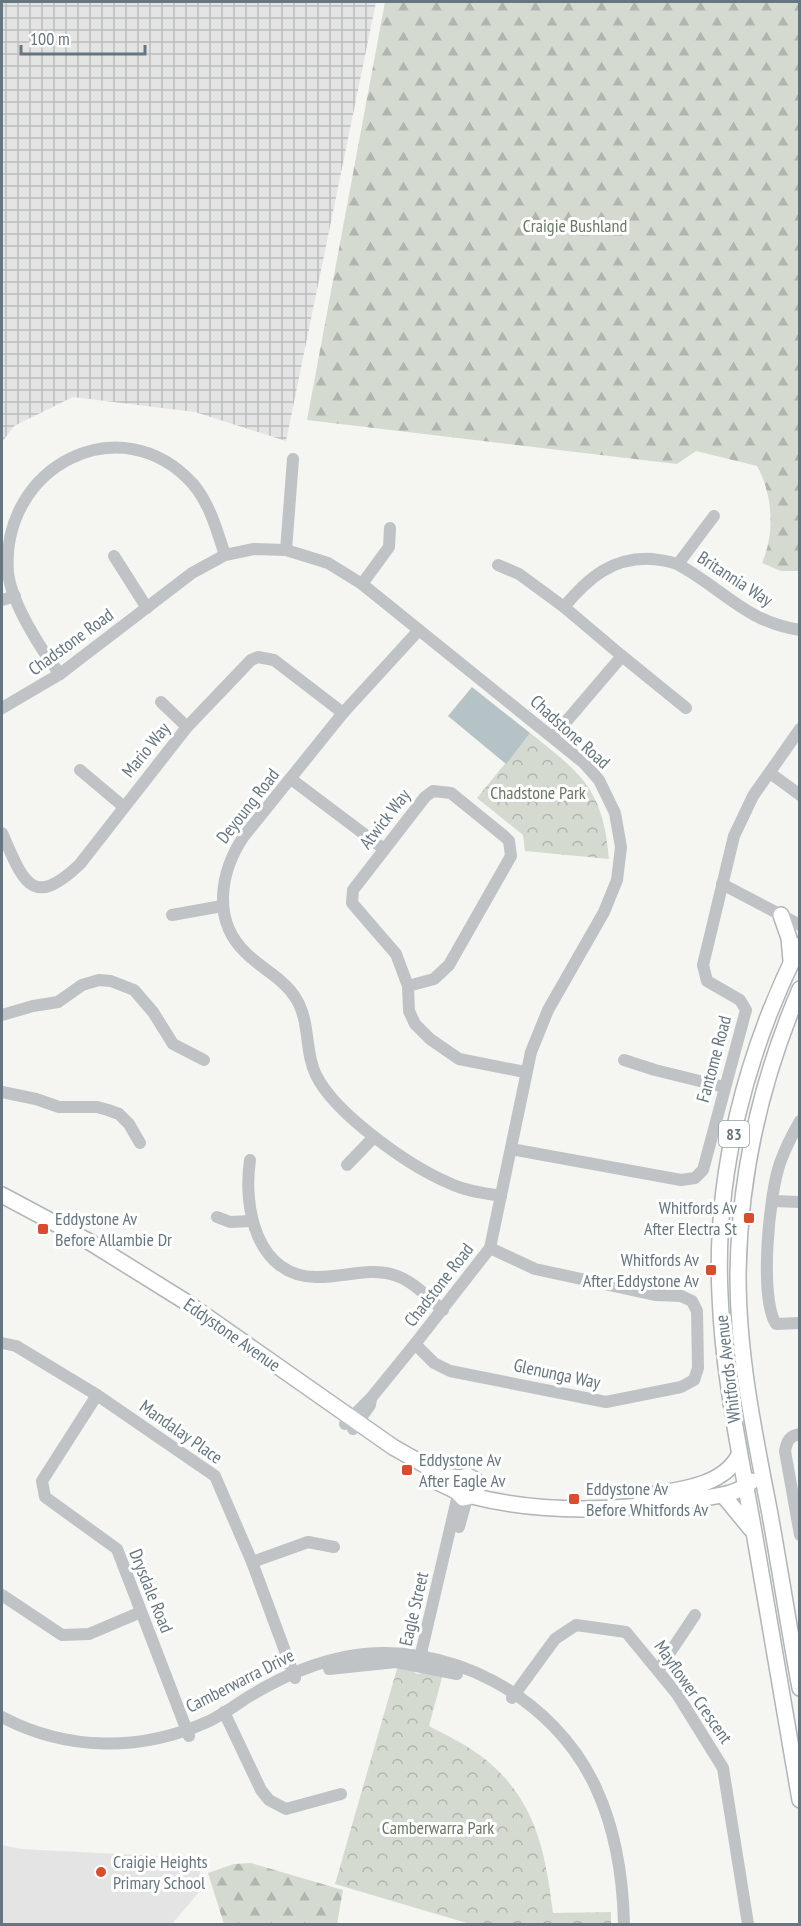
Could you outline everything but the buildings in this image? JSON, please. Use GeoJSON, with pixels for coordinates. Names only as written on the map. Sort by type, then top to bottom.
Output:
{"type":"FeatureCollection","features":[{"type":"Feature","properties":{"kind":"main road"},"geometry":{"type":"LineString","coordinates":[[781,915],[789,938],[791,963]]}},
{"type":"Feature","properties":{"kind":"main road","name":"Whitfords Avenue"},"geometry":{"type":"LineString","coordinates":[[800,945],[752,1062],[726,1176],[720,1293],[723,1343],[739,1455],[800,1800]]}},
{"type":"Feature","properties":{"kind":"main road","name":"Whitfords Avenue"},"geometry":{"type":"LineString","coordinates":[[800,989],[768,1073],[761,1102],[742,1210],[738,1277],[741,1340],[747,1392],[800,1688]]}},
{"type":"Feature","properties":{"kind":"main road","name":"Eddystone Avenue"},"geometry":{"type":"LineString","coordinates":[[2,1195],[88,1241],[148,1278],[413,1469],[465,1490],[543,1506],[600,1510],[647,1507],[723,1495],[746,1486],[761,1471]]}},
{"type":"Feature","properties":{"kind":"main road","name":"Eddystone Avenue"},"geometry":{"type":"LineString","coordinates":[[2,1203],[135,1278],[351,1423]]}},
{"type":"Feature","properties":{"kind":"main road"},"geometry":{"type":"LineString","coordinates":[[641,1500],[645,1496],[715,1479],[734,1466],[739,1455]]}},
{"type":"Feature","properties":{"kind":"main road","name":"Eddystone Avenue"},"geometry":{"type":"LineString","coordinates":[[465,1490],[503,1492],[564,1502],[641,1500],[732,1484],[746,1486]]}},
{"type":"Feature","properties":{"kind":"main road"},"geometry":{"type":"LineString","coordinates":[[746,1486],[764,1498],[769,1509]]}},
{"type":"Feature","properties":{"kind":"main road"},"geometry":{"type":"LineString","coordinates":[[723,1495],[754,1533]]}},
{"type":"Feature","properties":{"kind":"street"},"geometry":{"type":"LineString","coordinates":[[60,674],[45,655],[15,596],[8,574],[10,531],[18,507],[34,482],[52,467],[78,454],[102,448],[132,450],[157,458],[176,469],[194,485],[209,509],[225,555]]}},
{"type":"Feature","properties":{"kind":"street"},"geometry":{"type":"LineString","coordinates":[[286,550],[292,459]]}},
{"type":"Feature","properties":{"kind":"street"},"geometry":{"type":"LineString","coordinates":[[678,564],[714,516]]}},
{"type":"Feature","properties":{"kind":"street"},"geometry":{"type":"LineString","coordinates":[[362,584],[389,547],[390,528]]}},
{"type":"Feature","properties":{"kind":"street","name":"Chadstone Road"},"geometry":{"type":"LineString","coordinates":[[2,708],[60,674],[192,573],[225,555],[254,549],[286,550],[328,563],[362,584],[584,763],[599,780],[610,798],[621,847],[620,864],[612,896],[548,1011],[525,1072],[512,1149],[490,1248],[351,1423]]}},
{"type":"Feature","properties":{"kind":"street"},"geometry":{"type":"LineString","coordinates":[[114,556],[147,608]]}},
{"type":"Feature","properties":{"kind":"street","name":"Britannia Way"},"geometry":{"type":"LineString","coordinates":[[564,607],[586,581],[618,562],[638,558],[678,564],[753,616],[772,624],[800,630]]}},
{"type":"Feature","properties":{"kind":"street"},"geometry":{"type":"LineString","coordinates":[[498,565],[519,574],[564,607],[686,708]]}},
{"type":"Feature","properties":{"kind":"street"},"geometry":{"type":"LineString","coordinates":[[2,600],[15,596]]}},
{"type":"Feature","properties":{"kind":"street","name":"Deyoung Road"},"geometry":{"type":"LineString","coordinates":[[222,906],[231,857],[244,836],[343,713],[419,630]]}},
{"type":"Feature","properties":{"kind":"street"},"geometry":{"type":"LineString","coordinates":[[553,737],[622,656]]}},
{"type":"Feature","properties":{"kind":"street","name":"Mario Way"},"geometry":{"type":"LineString","coordinates":[[2,833],[26,882],[45,888],[66,877],[80,864],[188,727],[251,660],[258,657],[274,660],[343,713]]}},
{"type":"Feature","properties":{"kind":"street"},"geometry":{"type":"LineString","coordinates":[[161,702],[188,727]]}},
{"type":"Feature","properties":{"kind":"street","name":"Fantome Road"},"geometry":{"type":"LineString","coordinates":[[512,1149],[690,1180],[703,1170],[723,1087],[746,1010],[740,1000],[712,986],[704,975],[703,965],[734,836],[753,796],[800,729]]}},
{"type":"Feature","properties":{"kind":"street"},"geometry":{"type":"LineString","coordinates":[[80,770],[124,807]]}},
{"type":"Feature","properties":{"kind":"street"},"geometry":{"type":"LineString","coordinates":[[770,773],[800,795]]}},
{"type":"Feature","properties":{"kind":"street"},"geometry":{"type":"LineString","coordinates":[[291,779],[384,849]]}},
{"type":"Feature","properties":{"kind":"street","name":"Atwick Way"},"geometry":{"type":"LineString","coordinates":[[408,986],[434,979],[449,965],[507,864],[511,848],[504,836],[450,793],[440,790],[425,797],[384,849],[353,890],[352,903],[396,954],[408,986],[409,1011],[415,1024],[447,1053],[465,1060],[525,1072]]}},
{"type":"Feature","properties":{"kind":"street"},"geometry":{"type":"LineString","coordinates":[[722,884],[800,925]]}},
{"type":"Feature","properties":{"kind":"street"},"geometry":{"type":"LineString","coordinates":[[172,915],[222,906],[230,931],[243,951],[283,982],[295,996],[304,1012],[315,1074],[325,1090],[374,1137],[448,1183],[501,1196]]}},
{"type":"Feature","properties":{"kind":"street"},"geometry":{"type":"LineString","coordinates":[[2,1015],[58,1002],[82,985],[99,980],[111,981],[134,990],[153,1012],[174,1044],[204,1060]]}},
{"type":"Feature","properties":{"kind":"street"},"geometry":{"type":"LineString","coordinates":[[624,1060],[723,1087]]}},
{"type":"Feature","properties":{"kind":"street"},"geometry":{"type":"LineString","coordinates":[[2,1092],[59,1107],[97,1107],[119,1114],[129,1124],[140,1143]]}},
{"type":"Feature","properties":{"kind":"street"},"geometry":{"type":"LineString","coordinates":[[800,1121],[780,1163],[772,1201],[767,1274],[770,1315],[776,1324],[800,1323]]}},
{"type":"Feature","properties":{"kind":"street"},"geometry":{"type":"LineString","coordinates":[[347,1165],[374,1137]]}},
{"type":"Feature","properties":{"kind":"street"},"geometry":{"type":"LineString","coordinates":[[250,1160],[247,1179],[251,1221],[263,1248],[272,1258],[298,1274],[312,1277],[373,1272],[396,1275],[443,1310]]}},
{"type":"Feature","properties":{"kind":"street"},"geometry":{"type":"LineString","coordinates":[[772,1201],[800,1202]]}},
{"type":"Feature","properties":{"kind":"street"},"geometry":{"type":"LineString","coordinates":[[217,1217],[230,1222],[251,1221]]}},
{"type":"Feature","properties":{"kind":"street","name":"Glenunga Way"},"geometry":{"type":"LineString","coordinates":[[415,1344],[434,1363],[450,1371],[606,1402],[681,1387],[694,1380],[698,1368],[697,1311],[692,1301],[681,1296],[655,1295],[535,1269],[490,1248]]}},
{"type":"Feature","properties":{"kind":"street","name":"Mandalay Place"},"geometry":{"type":"LineString","coordinates":[[2,1343],[16,1346],[97,1395],[215,1476],[252,1562],[294,1676]]}},
{"type":"Feature","properties":{"kind":"street","name":"Drysdale Road"},"geometry":{"type":"LineString","coordinates":[[97,1395],[42,1481],[45,1497],[117,1549],[188,1733]]}},
{"type":"Feature","properties":{"kind":"street"},"geometry":{"type":"LineString","coordinates":[[800,1434],[793,1435],[785,1451],[800,1535]]}},
{"type":"Feature","properties":{"kind":"street","name":"Eagle Street"},"geometry":{"type":"LineString","coordinates":[[423,1660],[465,1490]]}},
{"type":"Feature","properties":{"kind":"street"},"geometry":{"type":"LineString","coordinates":[[252,1562],[308,1542],[334,1547]]}},
{"type":"Feature","properties":{"kind":"street"},"geometry":{"type":"LineString","coordinates":[[2,1595],[62,1635],[89,1634],[141,1612]]}},
{"type":"Feature","properties":{"kind":"street"},"geometry":{"type":"LineString","coordinates":[[659,1669],[695,1615]]}},
{"type":"Feature","properties":{"kind":"street","name":"Mayflower Crescent"},"geometry":{"type":"LineString","coordinates":[[513,1696],[555,1639],[576,1625],[626,1632],[659,1669],[723,1768],[747,1924]]}},
{"type":"Feature","properties":{"kind":"street","name":"Camberwarra Drive"},"geometry":{"type":"LineString","coordinates":[[2,1725],[43,1742],[94,1752],[141,1749],[165,1745],[226,1716],[294,1676],[367,1663],[423,1660],[513,1696],[560,1733],[582,1762],[607,1817],[616,1860],[624,1924]]}},
{"type":"Feature","properties":{"kind":"street","name":"Camberwarra Drive"},"geometry":{"type":"LineString","coordinates":[[513,1696],[562,1747],[587,1788],[606,1844],[616,1924]]}},
{"type":"Feature","properties":{"kind":"street"},"geometry":{"type":"LineString","coordinates":[[226,1716],[261,1790],[269,1800],[286,1809],[341,1794]]}},
{"type":"Feature","properties":{"kind":"street","name":"Camberwarra Drive"},"geometry":{"type":"LineString","coordinates":[[2,1717],[42,1733],[97,1744],[140,1742],[188,1733]]}},
{"type":"Feature","properties":{"kind":"shaded area"},"geometry":{"type":"Polygon","coordinates":[[[2,2],[376,2],[286,441],[195,412],[73,397],[14,426],[2,442],[2,2]]]}},
{"type":"Feature","properties":{"kind":"shaded area"},"geometry":{"type":"Polygon","coordinates":[[[472,687],[530,733],[506,764],[448,716],[472,687]]]}},
{"type":"Feature","properties":{"kind":"shaded area","name":"Craigie Heights Primary School"},"geometry":{"type":"Polygon","coordinates":[[[2,1845],[21,1849],[196,1858],[204,1886],[172,1924],[2,1924],[2,1845]]]}},
{"type":"Feature","properties":{"kind":"green space","name":"Craigie Bushland"},"geometry":{"type":"Polygon","coordinates":[[[385,2],[799,2],[799,571],[781,571],[762,563],[769,540],[770,514],[766,489],[757,466],[696,451],[677,464],[307,420],[385,2]]]}},
{"type":"Feature","properties":{"kind":"green space","name":"Chadstone Park"},"geometry":{"type":"Polygon","coordinates":[[[530,733],[563,760],[587,785],[601,816],[609,859],[525,851],[523,835],[477,798],[530,733]]]}},
{"type":"Feature","properties":{"kind":"green space","name":"Camberwarra Park"},"geometry":{"type":"Polygon","coordinates":[[[399,1662],[417,1674],[444,1670],[429,1726],[481,1756],[514,1789],[534,1826],[541,1846],[553,1913],[611,1912],[611,1924],[470,1924],[335,1884],[399,1662]]]}},
{"type":"Feature","properties":{"kind":"green space"},"geometry":{"type":"Polygon","coordinates":[[[251,1863],[343,1890],[337,1924],[224,1924],[208,1873],[234,1864],[251,1863]]]}},
{"type":"Feature","properties":{"kind":"place","name":"Whitfords Av After Electra St"},"geometry":{"type":"Point","coordinates":[749,1218]}},
{"type":"Feature","properties":{"kind":"place","name":"Eddystone Av Before Allambie Dr"},"geometry":{"type":"Point","coordinates":[43,1229]}},
{"type":"Feature","properties":{"kind":"place","name":"Whitfords Av After Eddystone Av"},"geometry":{"type":"Point","coordinates":[711,1270]}},
{"type":"Feature","properties":{"kind":"place","name":"Eddystone Av After Eagle Av"},"geometry":{"type":"Point","coordinates":[407,1470]}},
{"type":"Feature","properties":{"kind":"place","name":"Eddystone Av Before Whitfords Av"},"geometry":{"type":"Point","coordinates":[574,1499]}},
{"type":"Feature","properties":{"kind":"place","name":"Craigie Heights Primary School"},"geometry":{"type":"Point","coordinates":[101,1872]}}]}
